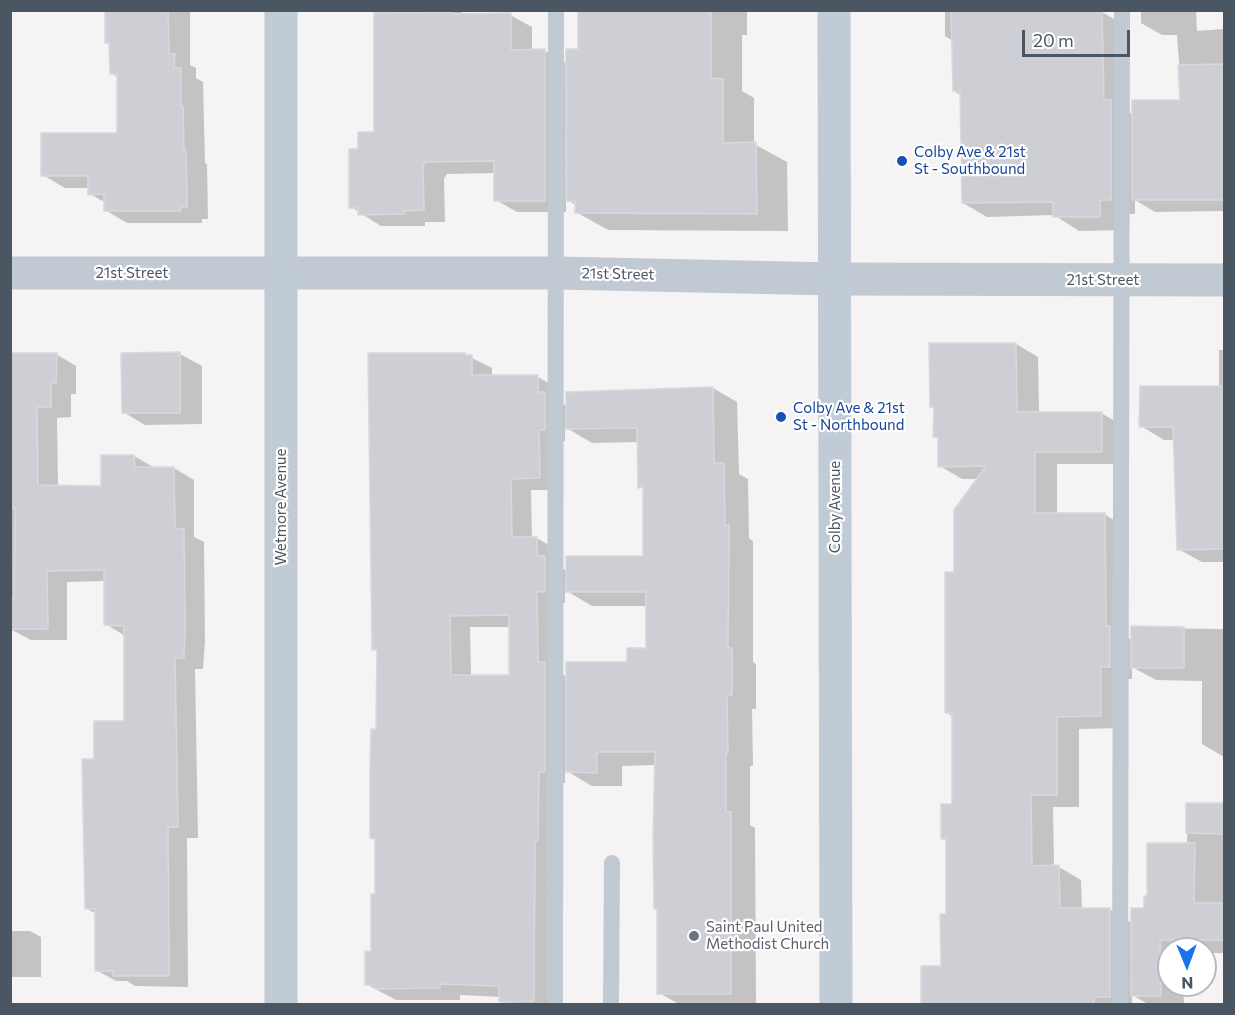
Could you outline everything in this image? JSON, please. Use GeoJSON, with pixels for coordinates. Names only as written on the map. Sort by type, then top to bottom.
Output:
{"type":"FeatureCollection","features":[{"type":"Feature","properties":{"kind":"street","name":"Wetmore Avenue"},"geometry":{"type":"LineString","coordinates":[[281,10],[281,1005]]}},
{"type":"Feature","properties":{"kind":"street","name":"Colby Avenue"},"geometry":{"type":"LineString","coordinates":[[834,10],[836,1005]]}},
{"type":"Feature","properties":{"kind":"street","name":"21st Street"},"geometry":{"type":"LineString","coordinates":[[10,273],[557,273],[835,279],[1224,280]]}},
{"type":"Feature","properties":{"kind":"lane"},"geometry":{"type":"LineString","coordinates":[[555,1005],[556,10]]}},
{"type":"Feature","properties":{"kind":"lane"},"geometry":{"type":"LineString","coordinates":[[1120,1005],[1122,10]]}},
{"type":"Feature","properties":{"kind":"lane"},"geometry":{"type":"LineString","coordinates":[[611,1005],[612,863]]}},
{"type":"Feature","properties":{"kind":"building"},"geometry":{"type":"Polygon","coordinates":[[[105,10],[168,10],[169,54],[175,54],[174,68],[181,68],[187,207],[180,207],[181,211],[104,211],[104,194],[88,195],[88,176],[41,176],[41,133],[117,133],[117,74],[110,74],[109,43],[105,43],[105,10]]]}},
{"type":"Feature","properties":{"kind":"building"},"geometry":{"type":"Polygon","coordinates":[[[578,10],[711,10],[711,78],[723,79],[723,143],[756,142],[757,214],[575,213],[575,201],[566,201],[566,49],[578,49],[578,10]]]}},
{"type":"Feature","properties":{"kind":"building"},"geometry":{"type":"Polygon","coordinates":[[[951,11],[1102,11],[1104,100],[1111,100],[1111,200],[1100,200],[1100,217],[1053,217],[1053,202],[962,203],[960,91],[953,91],[951,11]]]}},
{"type":"Feature","properties":{"kind":"building"},"geometry":{"type":"Polygon","coordinates":[[[452,12],[452,14],[511,13],[511,50],[545,49],[545,201],[494,201],[494,161],[425,162],[423,166],[424,210],[404,211],[404,214],[358,215],[358,208],[349,208],[349,149],[358,149],[358,132],[374,132],[374,13],[452,12]]]}},
{"type":"Feature","properties":{"kind":"building"},"geometry":{"type":"Polygon","coordinates":[[[1224,64],[1224,200],[1132,200],[1132,100],[1180,100],[1178,65],[1224,64]]]}},
{"type":"Feature","properties":{"kind":"building"},"geometry":{"type":"Polygon","coordinates":[[[929,343],[1016,343],[1017,412],[1102,412],[1102,452],[1035,452],[1035,513],[1105,513],[1106,626],[1110,626],[1110,667],[1101,667],[1101,716],[1057,717],[1057,795],[1031,795],[1032,866],[1059,865],[1060,908],[1110,908],[1110,997],[1094,997],[1094,1005],[921,1005],[921,966],[941,966],[940,914],[946,914],[946,839],[941,839],[941,804],[952,804],[952,713],[945,713],[945,572],[954,572],[954,510],[986,466],[938,467],[938,437],[933,437],[934,407],[930,407],[929,343]]]}},
{"type":"Feature","properties":{"kind":"building"},"geometry":{"type":"Polygon","coordinates":[[[180,352],[180,413],[122,413],[121,353],[180,352]]]}},
{"type":"Feature","properties":{"kind":"building"},"geometry":{"type":"Polygon","coordinates":[[[10,353],[57,353],[56,383],[51,383],[51,407],[37,407],[38,485],[101,486],[101,455],[134,455],[135,467],[174,467],[175,529],[184,529],[185,629],[184,658],[175,658],[178,827],[168,827],[169,976],[113,976],[113,971],[95,971],[95,909],[85,909],[82,759],[94,759],[94,721],[124,721],[124,626],[104,625],[104,570],[47,571],[48,629],[10,629],[10,599],[14,599],[15,508],[10,508],[10,353]]]}},
{"type":"Feature","properties":{"kind":"building"},"geometry":{"type":"Polygon","coordinates":[[[368,353],[465,353],[465,355],[472,355],[472,375],[538,375],[538,392],[545,392],[545,430],[539,430],[540,478],[511,479],[512,537],[537,537],[537,556],[545,556],[545,592],[537,592],[538,662],[545,662],[545,772],[539,772],[538,841],[535,841],[534,1001],[499,1002],[499,986],[440,984],[440,988],[376,989],[374,985],[365,985],[365,951],[371,952],[371,894],[375,894],[375,839],[370,838],[370,770],[371,729],[376,729],[377,650],[372,650],[368,353]],[[509,615],[450,616],[451,675],[509,675],[509,615]]]}},
{"type":"Feature","properties":{"kind":"building"},"geometry":{"type":"Polygon","coordinates":[[[1140,386],[1224,386],[1224,549],[1177,550],[1173,427],[1139,427],[1140,386]]]}},
{"type":"Feature","properties":{"kind":"building"},"geometry":{"type":"Polygon","coordinates":[[[713,387],[714,463],[724,463],[725,525],[729,525],[728,648],[732,648],[732,695],[727,695],[726,812],[731,812],[731,994],[657,994],[657,909],[654,909],[653,837],[655,752],[597,752],[597,773],[566,772],[566,662],[627,662],[627,648],[646,648],[646,592],[566,592],[566,556],[643,556],[643,487],[638,488],[637,428],[566,429],[566,392],[713,387]]]}},
{"type":"Feature","properties":{"kind":"building"},"geometry":{"type":"Polygon","coordinates":[[[1131,626],[1184,627],[1184,668],[1131,668],[1131,626]]]}},
{"type":"Feature","properties":{"kind":"building"},"geometry":{"type":"Polygon","coordinates":[[[1186,803],[1224,803],[1224,834],[1186,833],[1186,803]]]}},
{"type":"Feature","properties":{"kind":"building"},"geometry":{"type":"Polygon","coordinates":[[[1147,843],[1195,843],[1194,903],[1224,903],[1224,940],[1217,940],[1217,937],[1157,937],[1157,996],[1131,996],[1131,908],[1144,908],[1144,896],[1147,896],[1147,843]]]}},
{"type":"Feature","properties":{"kind":"place","name":"Colby Ave & 21st St - Southbound"},"geometry":{"type":"Point","coordinates":[902,161]}},
{"type":"Feature","properties":{"kind":"place","name":"Colby Ave & 21st St - Northbound"},"geometry":{"type":"Point","coordinates":[781,417]}},
{"type":"Feature","properties":{"kind":"place","name":"Saint Paul United Methodist Church"},"geometry":{"type":"Point","coordinates":[694,936]}}]}
